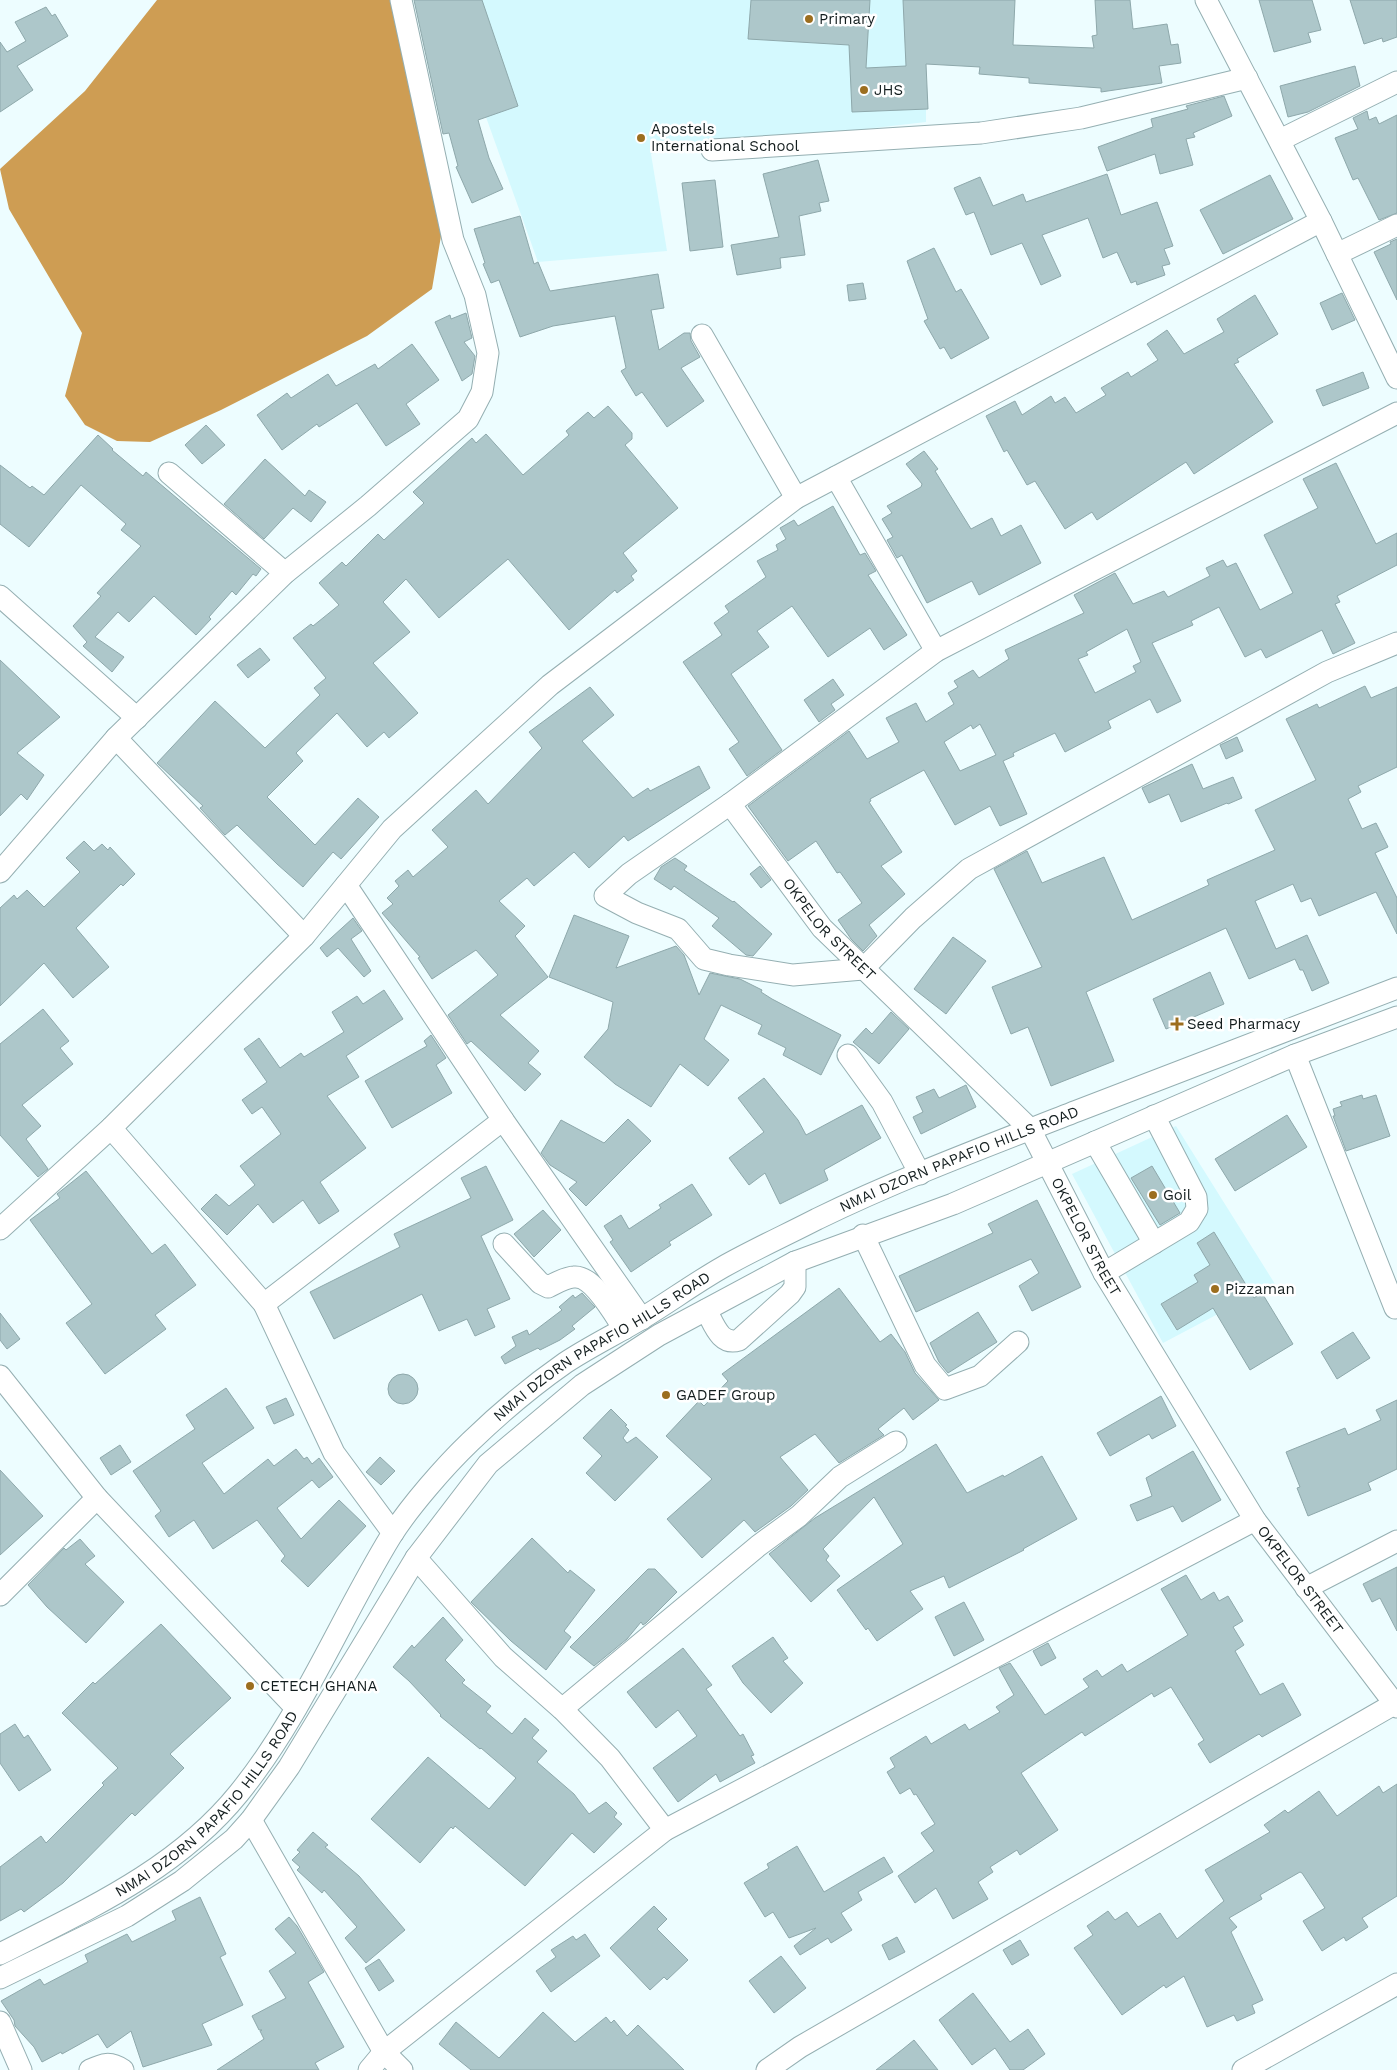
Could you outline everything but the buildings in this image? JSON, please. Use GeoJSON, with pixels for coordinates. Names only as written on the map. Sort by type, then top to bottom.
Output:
{"type":"FeatureCollection","features":[{"type":"Feature","properties":{"kind":"street"},"geometry":{"type":"LineString","coordinates":[[2,865],[116,738],[285,572],[368,506],[468,419],[482,392],[488,353],[475,295],[453,240],[400,0]]}},
{"type":"Feature","properties":{"kind":"street"},"geometry":{"type":"LineString","coordinates":[[1206,0],[1321,221],[1397,378]]}},
{"type":"Feature","properties":{"kind":"street"},"geometry":{"type":"LineString","coordinates":[[712,150],[980,133],[1081,118],[1247,78]]}},
{"type":"Feature","properties":{"kind":"street"},"geometry":{"type":"LineString","coordinates":[[1280,140],[1397,82]]}},
{"type":"Feature","properties":{"kind":"street"},"geometry":{"type":"LineString","coordinates":[[0,1229],[111,1128],[304,936],[392,829],[550,685],[796,498],[1321,221]]}},
{"type":"Feature","properties":{"kind":"street"},"geometry":{"type":"LineString","coordinates":[[1337,254],[1397,224]]}},
{"type":"Feature","properties":{"kind":"street"},"geometry":{"type":"LineString","coordinates":[[702,335],[796,498]]}},
{"type":"Feature","properties":{"kind":"street"},"geometry":{"type":"LineString","coordinates":[[1397,413],[936,651],[730,804],[629,874],[605,896],[636,913],[678,929],[704,959],[793,975],[863,969],[914,918],[969,869],[1326,672],[1397,643]]}},
{"type":"Feature","properties":{"kind":"street"},"geometry":{"type":"LineString","coordinates":[[170,473],[285,572]]}},
{"type":"Feature","properties":{"kind":"street"},"geometry":{"type":"LineString","coordinates":[[836,477],[936,651]]}},
{"type":"Feature","properties":{"kind":"street"},"geometry":{"type":"LineString","coordinates":[[0,596],[137,718]]}},
{"type":"Feature","properties":{"kind":"street"},"geometry":{"type":"LineString","coordinates":[[116,738],[304,936]]}},
{"type":"Feature","properties":{"kind":"street","name":"OKPELOR STREET"},"geometry":{"type":"LineString","coordinates":[[730,804],[822,928],[1030,1129],[1104,1273],[1255,1520],[1396,1706]]}},
{"type":"Feature","properties":{"kind":"street"},"geometry":{"type":"LineString","coordinates":[[346,885],[503,1120],[633,1324]]}},
{"type":"Feature","properties":{"kind":"street","name":"NMAI DZORN PAPAFIO HILLS ROAD"},"geometry":{"type":"LineString","coordinates":[[0,1954],[115,1896],[191,1842],[238,1794],[269,1752],[296,1708],[393,1533],[469,1442],[564,1364],[723,1268],[817,1219],[1030,1129],[1397,988]]}},
{"type":"Feature","properties":{"kind":"street","name":"NMAI DZORN PAPAFIO HILLS ROAD"},"geometry":{"type":"LineString","coordinates":[[0,1978],[127,1916],[182,1881],[234,1838],[251,1820],[289,1767],[416,1558],[488,1464],[582,1385],[659,1335],[794,1262],[863,1235],[953,1204],[1295,1055],[1397,1017]]}},
{"type":"Feature","properties":{"kind":"street"},"geometry":{"type":"LineString","coordinates":[[848,1055],[882,1102],[920,1174]]}},
{"type":"Feature","properties":{"kind":"street"},"geometry":{"type":"LineString","coordinates":[[1295,1055],[1395,1308]]}},
{"type":"Feature","properties":{"kind":"street"},"geometry":{"type":"LineString","coordinates":[[1104,1273],[1188,1222],[1196,1209],[1196,1197],[1154,1116]]}},
{"type":"Feature","properties":{"kind":"street"},"geometry":{"type":"LineString","coordinates":[[264,1304],[503,1120]]}},
{"type":"Feature","properties":{"kind":"street"},"geometry":{"type":"LineString","coordinates":[[111,1128],[264,1304],[334,1453],[393,1533]]}},
{"type":"Feature","properties":{"kind":"street"},"geometry":{"type":"LineString","coordinates":[[1095,1142],[1154,1243]]}},
{"type":"Feature","properties":{"kind":"street"},"geometry":{"type":"LineString","coordinates":[[863,1235],[925,1365],[945,1389],[980,1376],[1018,1342]]}},
{"type":"Feature","properties":{"kind":"street"},"geometry":{"type":"LineString","coordinates":[[504,1244],[540,1283],[548,1286],[573,1276],[583,1277],[592,1282],[633,1324]]}},
{"type":"Feature","properties":{"kind":"street"},"geometry":{"type":"LineString","coordinates":[[706,1310],[723,1339],[732,1342],[740,1340],[790,1294],[796,1286],[794,1262]]}},
{"type":"Feature","properties":{"kind":"street"},"geometry":{"type":"LineString","coordinates":[[0,1376],[97,1498],[296,1708]]}},
{"type":"Feature","properties":{"kind":"street"},"geometry":{"type":"LineString","coordinates":[[562,1709],[758,1546],[799,1516],[840,1477],[896,1442]]}},
{"type":"Feature","properties":{"kind":"street"},"geometry":{"type":"LineString","coordinates":[[0,1595],[97,1498]]}},
{"type":"Feature","properties":{"kind":"street"},"geometry":{"type":"LineString","coordinates":[[369,2070],[384,2052],[665,1830],[1255,1520]]}},
{"type":"Feature","properties":{"kind":"street"},"geometry":{"type":"LineString","coordinates":[[1306,1588],[1397,1541]]}},
{"type":"Feature","properties":{"kind":"street"},"geometry":{"type":"LineString","coordinates":[[416,1558],[503,1657],[562,1709],[610,1758],[665,1830]]}},
{"type":"Feature","properties":{"kind":"street"},"geometry":{"type":"LineString","coordinates":[[767,2070],[800,2047],[1396,1706]]}},
{"type":"Feature","properties":{"kind":"street"},"geometry":{"type":"LineString","coordinates":[[251,1820],[384,2052],[402,2070]]}},
{"type":"Feature","properties":{"kind":"street"},"geometry":{"type":"LineString","coordinates":[[1243,2070],[1397,1984]]}},
{"type":"Feature","properties":{"kind":"street"},"geometry":{"type":"LineString","coordinates":[[0,2022],[21,2070]]}},
{"type":"Feature","properties":{"kind":"street"},"geometry":{"type":"LineString","coordinates":[[90,2070],[104,2063],[115,2064],[123,2070]]}},
{"type":"Feature","properties":{"kind":"shaded area"},"geometry":{"type":"Polygon","coordinates":[[[157,0],[395,0],[441,236],[432,289],[367,336],[221,410],[150,442],[117,441],[85,425],[65,396],[82,333],[9,209],[0,169],[85,91],[157,0]]]}},
{"type":"Feature","properties":{"kind":"shaded area","name":"Apostels International School"},"geometry":{"type":"Polygon","coordinates":[[[444,0],[926,0],[926,122],[651,154],[667,251],[538,262],[444,0]]]}},
{"type":"Feature","properties":{"kind":"shaded area"},"geometry":{"type":"Polygon","coordinates":[[[1176,1126],[1275,1284],[1163,1343],[1072,1174],[1176,1126]]]}},
{"type":"Feature","properties":{"kind":"place","name":"Primary"},"geometry":{"type":"Point","coordinates":[809,19]}},
{"type":"Feature","properties":{"kind":"place","name":"JHS"},"geometry":{"type":"Point","coordinates":[864,90]}},
{"type":"Feature","properties":{"kind":"place","name":"Apostels International School"},"geometry":{"type":"Point","coordinates":[641,138]}},
{"type":"Feature","properties":{"kind":"place","name":"Seed Pharmacy"},"geometry":{"type":"Point","coordinates":[1177,1024]}},
{"type":"Feature","properties":{"kind":"place","name":"Goil"},"geometry":{"type":"Point","coordinates":[1153,1195]}},
{"type":"Feature","properties":{"kind":"place","name":"Pizzaman"},"geometry":{"type":"Point","coordinates":[1215,1289]}},
{"type":"Feature","properties":{"kind":"place","name":"GADEF Group"},"geometry":{"type":"Point","coordinates":[666,1395]}},
{"type":"Feature","properties":{"kind":"place","name":"CETECH GHANA"},"geometry":{"type":"Point","coordinates":[250,1686]}}]}
